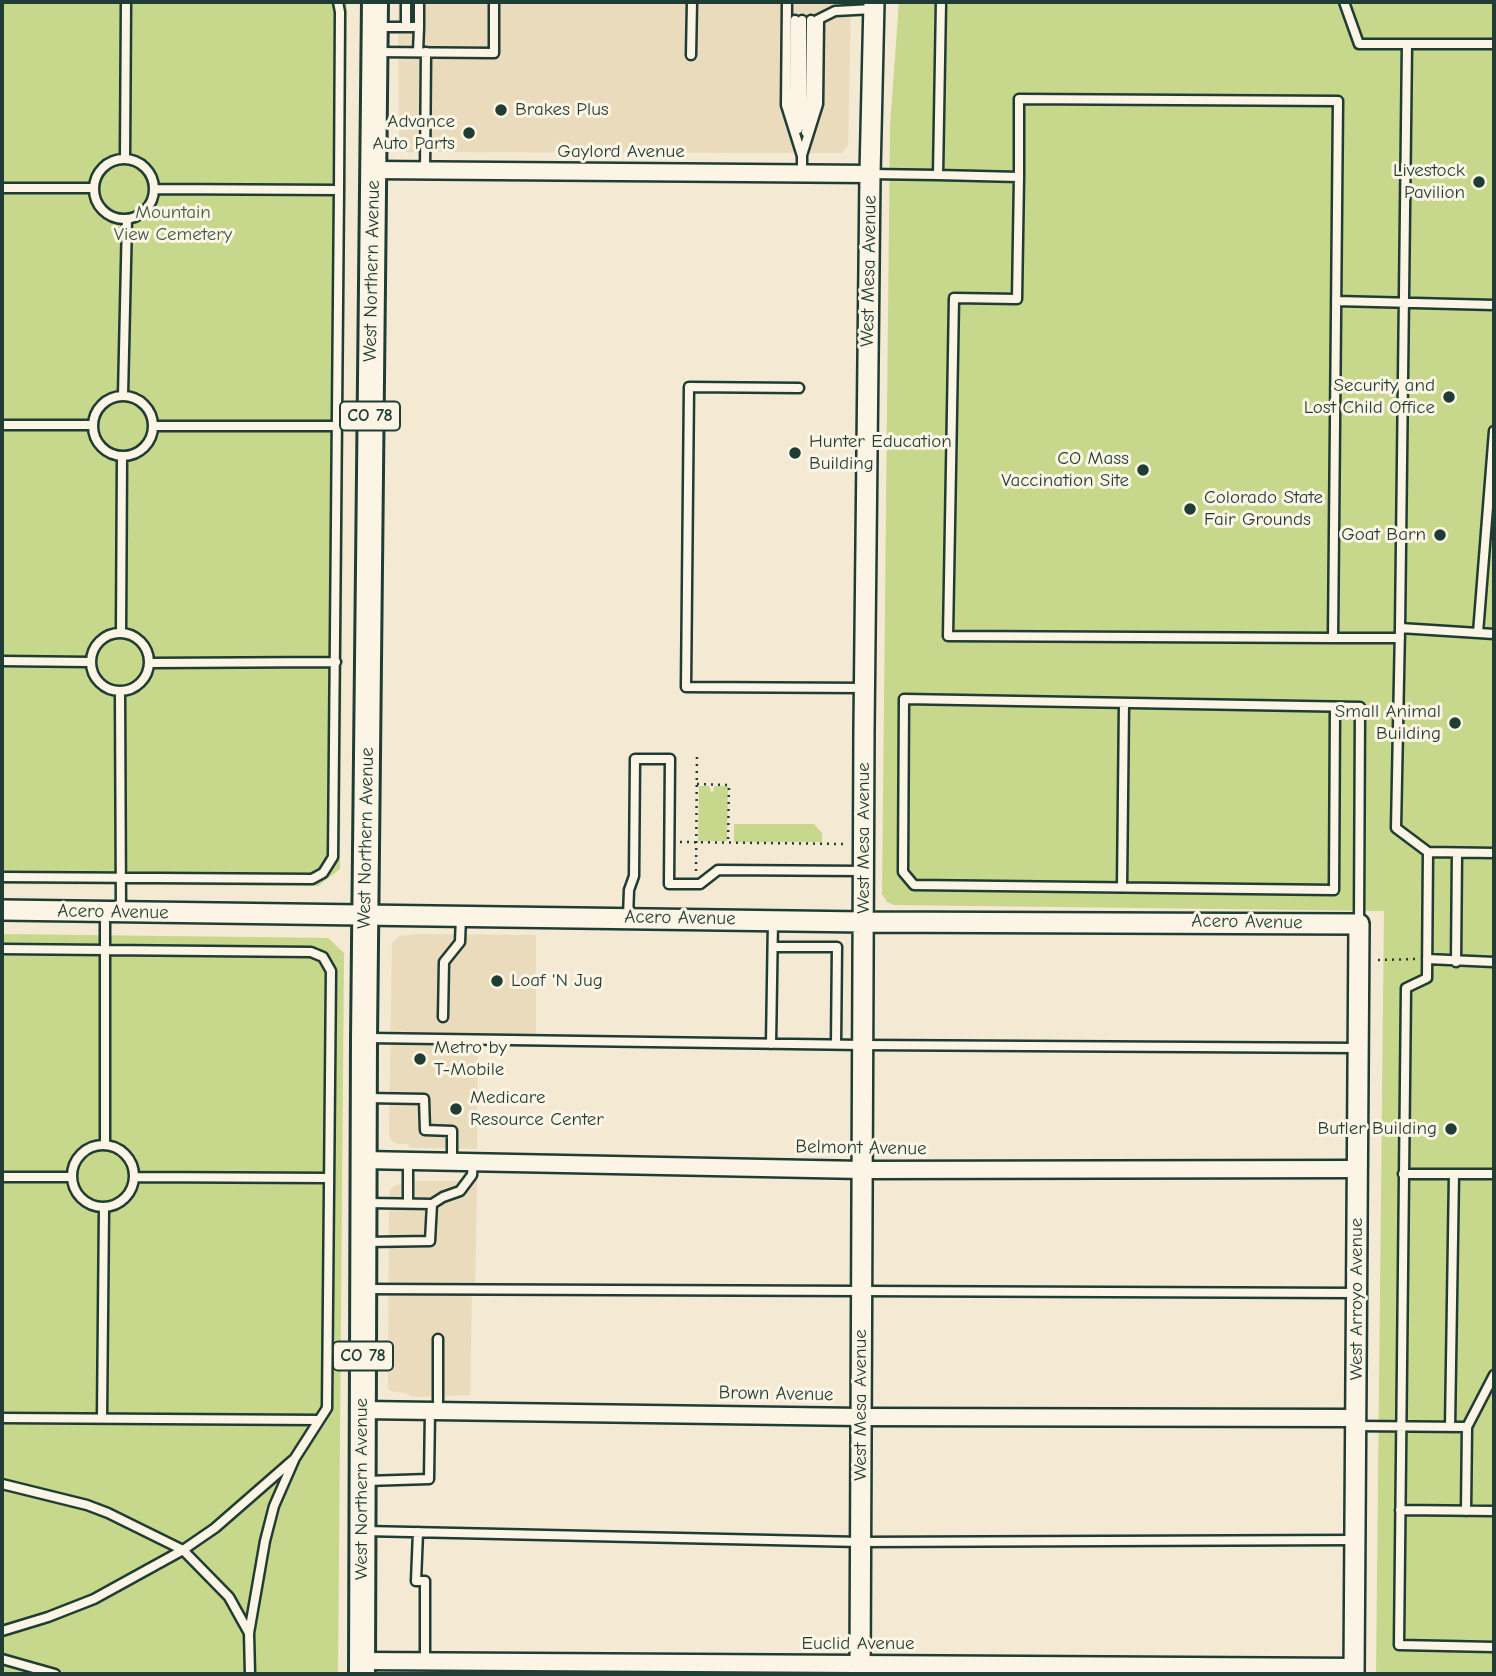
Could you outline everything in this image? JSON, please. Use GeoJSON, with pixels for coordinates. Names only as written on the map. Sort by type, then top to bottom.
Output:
{"type":"FeatureCollection","features":[{"type":"Feature","properties":{"kind":"main road","name":"West Northern Avenue"},"geometry":{"type":"LineString","coordinates":[[362,1667],[364,1038],[375,2]]}},
{"type":"Feature","properties":{"kind":"street","name":"West Mesa Avenue"},"geometry":{"type":"LineString","coordinates":[[860,1670],[864,922],[855,871],[864,688],[874,5]]}},
{"type":"Feature","properties":{"kind":"street","name":"Gaylord Avenue"},"geometry":{"type":"LineString","coordinates":[[373,170],[870,174]]}},
{"type":"Feature","properties":{"kind":"street","name":"Acero Avenue"},"geometry":{"type":"LineString","coordinates":[[2,910],[864,922],[1359,924]]}},
{"type":"Feature","properties":{"kind":"street","name":"West Arroyo Avenue"},"geometry":{"type":"LineString","coordinates":[[1354,1671],[1359,924]]}},
{"type":"Feature","properties":{"kind":"street","name":"Belmont Avenue"},"geometry":{"type":"LineString","coordinates":[[364,1160],[862,1170],[1358,1169]]}},
{"type":"Feature","properties":{"kind":"street","name":"Brown Avenue"},"geometry":{"type":"LineString","coordinates":[[363,1410],[1356,1422]]}},
{"type":"Feature","properties":{"kind":"street","name":"Euclid Avenue"},"geometry":{"type":"LineString","coordinates":[[362,1667],[425,1661],[860,1670],[1354,1671]]}},
{"type":"Feature","properties":{"kind":"lane"},"geometry":{"type":"LineString","coordinates":[[125,158],[126,2]]}},
{"type":"Feature","properties":{"kind":"lane"},"geometry":{"type":"LineString","coordinates":[[2,877],[312,878],[323,873],[333,857],[338,2]]}},
{"type":"Feature","properties":{"kind":"lane"},"geometry":{"type":"LineString","coordinates":[[406,2],[406,27]]}},
{"type":"Feature","properties":{"kind":"lane"},"geometry":{"type":"LineString","coordinates":[[419,2],[425,171]]}},
{"type":"Feature","properties":{"kind":"lane"},"geometry":{"type":"LineString","coordinates":[[374,52],[494,53],[494,2]]}},
{"type":"Feature","properties":{"kind":"lane"},"geometry":{"type":"LineString","coordinates":[[691,55],[692,2]]}},
{"type":"Feature","properties":{"kind":"lane"},"geometry":{"type":"LineString","coordinates":[[787,2],[803,20],[818,104],[802,156]]}},
{"type":"Feature","properties":{"kind":"lane"},"geometry":{"type":"LineString","coordinates":[[938,175],[941,2]]}},
{"type":"Feature","properties":{"kind":"lane"},"geometry":{"type":"LineString","coordinates":[[1344,2],[1359,44],[1494,44]]}},
{"type":"Feature","properties":{"kind":"lane"},"geometry":{"type":"LineString","coordinates":[[803,20],[835,11],[874,5]]}},
{"type":"Feature","properties":{"kind":"lane"},"geometry":{"type":"LineString","coordinates":[[802,174],[803,20]]}},
{"type":"Feature","properties":{"kind":"lane"},"geometry":{"type":"LineString","coordinates":[[802,156],[786,104],[803,20]]}},
{"type":"Feature","properties":{"kind":"lane"},"geometry":{"type":"LineString","coordinates":[[375,27],[418,27]]}},
{"type":"Feature","properties":{"kind":"lane"},"geometry":{"type":"LineString","coordinates":[[1406,44],[1396,828],[1428,852],[1494,853]]}},
{"type":"Feature","properties":{"kind":"lane"},"geometry":{"type":"LineString","coordinates":[[1333,638],[1338,102],[1019,99],[1017,299],[954,299],[948,636],[1333,638],[1400,633],[1494,634]]}},
{"type":"Feature","properties":{"kind":"lane"},"geometry":{"type":"LineString","coordinates":[[125,158],[146,168],[155,189],[146,210],[127,219],[109,215],[102,209],[94,195],[94,188],[99,173],[106,165],[125,158]]}},
{"type":"Feature","properties":{"kind":"lane"},"geometry":{"type":"LineString","coordinates":[[870,174],[1018,177]]}},
{"type":"Feature","properties":{"kind":"lane"},"geometry":{"type":"LineString","coordinates":[[2,188],[94,188]]}},
{"type":"Feature","properties":{"kind":"lane"},"geometry":{"type":"LineString","coordinates":[[155,189],[339,190]]}},
{"type":"Feature","properties":{"kind":"lane"},"geometry":{"type":"LineString","coordinates":[[123,395],[127,219]]}},
{"type":"Feature","properties":{"kind":"lane"},"geometry":{"type":"LineString","coordinates":[[1336,301],[1494,304]]}},
{"type":"Feature","properties":{"kind":"lane"},"geometry":{"type":"LineString","coordinates":[[799,387],[689,387],[686,687],[864,688]]}},
{"type":"Feature","properties":{"kind":"lane"},"geometry":{"type":"LineString","coordinates":[[123,395],[142,402],[150,411],[153,426],[151,438],[145,447],[137,453],[122,457],[103,449],[97,442],[93,425],[100,405],[114,396],[123,395]]}},
{"type":"Feature","properties":{"kind":"lane"},"geometry":{"type":"LineString","coordinates":[[2,425],[93,425]]}},
{"type":"Feature","properties":{"kind":"lane"},"geometry":{"type":"LineString","coordinates":[[153,426],[337,426]]}},
{"type":"Feature","properties":{"kind":"lane"},"geometry":{"type":"LineString","coordinates":[[1478,633],[1494,431]]}},
{"type":"Feature","properties":{"kind":"lane"},"geometry":{"type":"LineString","coordinates":[[121,633],[122,457]]}},
{"type":"Feature","properties":{"kind":"lane"},"geometry":{"type":"LineString","coordinates":[[121,633],[133,636],[142,643],[150,663],[144,680],[137,686],[120,692],[101,685],[94,677],[89,662],[93,649],[100,640],[110,634],[121,633]]}},
{"type":"Feature","properties":{"kind":"lane"},"geometry":{"type":"LineString","coordinates":[[2,662],[89,662]]}},
{"type":"Feature","properties":{"kind":"lane"},"geometry":{"type":"LineString","coordinates":[[150,663],[336,662]]}},
{"type":"Feature","properties":{"kind":"lane"},"geometry":{"type":"LineString","coordinates":[[105,1145],[105,950],[121,878],[120,692]]}},
{"type":"Feature","properties":{"kind":"lane"},"geometry":{"type":"LineString","coordinates":[[1335,707],[1334,890],[914,885],[903,872],[904,699],[1360,707],[1359,924]]}},
{"type":"Feature","properties":{"kind":"lane"},"geometry":{"type":"LineString","coordinates":[[1122,887],[1124,703]]}},
{"type":"Feature","properties":{"kind":"lane"},"geometry":{"type":"LineString","coordinates":[[628,917],[629,890],[634,876],[635,759],[670,760],[669,884],[700,884],[718,870],[855,871]]}},
{"type":"Feature","properties":{"kind":"lane"},"geometry":{"type":"LineString","coordinates":[[1428,852],[1427,978],[1406,988],[1399,1645],[1494,1647]]}},
{"type":"Feature","properties":{"kind":"lane"},"geometry":{"type":"LineString","coordinates":[[1456,962],[1457,853]]}},
{"type":"Feature","properties":{"kind":"lane"},"geometry":{"type":"LineString","coordinates":[[443,1017],[444,962],[460,942],[461,916]]}},
{"type":"Feature","properties":{"kind":"lane"},"geometry":{"type":"LineString","coordinates":[[771,1044],[774,920]]}},
{"type":"Feature","properties":{"kind":"lane"},"geometry":{"type":"LineString","coordinates":[[773,947],[837,947],[835,1044]]}},
{"type":"Feature","properties":{"kind":"lane"},"geometry":{"type":"LineString","coordinates":[[2,949],[311,952],[323,957],[331,971],[327,1408],[295,1458],[274,1506],[265,1541],[250,1633],[248,1672]]}},
{"type":"Feature","properties":{"kind":"lane"},"geometry":{"type":"LineString","coordinates":[[1427,959],[1494,962]]}},
{"type":"Feature","properties":{"kind":"lane"},"geometry":{"type":"LineString","coordinates":[[364,1038],[1360,1048]]}},
{"type":"Feature","properties":{"kind":"lane"},"geometry":{"type":"LineString","coordinates":[[364,1098],[425,1099],[425,1130],[452,1131],[452,1161]]}},
{"type":"Feature","properties":{"kind":"lane"},"geometry":{"type":"LineString","coordinates":[[105,1145],[119,1149],[127,1156],[135,1177],[126,1198],[117,1205],[104,1208],[82,1201],[70,1177],[76,1160],[84,1151],[105,1145]]}},
{"type":"Feature","properties":{"kind":"lane"},"geometry":{"type":"LineString","coordinates":[[408,1161],[408,1203]]}},
{"type":"Feature","properties":{"kind":"lane"},"geometry":{"type":"LineString","coordinates":[[364,1203],[432,1204],[460,1191],[472,1175],[473,1162]]}},
{"type":"Feature","properties":{"kind":"lane"},"geometry":{"type":"LineString","coordinates":[[1403,1174],[1494,1174]]}},
{"type":"Feature","properties":{"kind":"lane"},"geometry":{"type":"LineString","coordinates":[[1450,1427],[1454,1174]]}},
{"type":"Feature","properties":{"kind":"lane"},"geometry":{"type":"LineString","coordinates":[[2,1177],[70,1177]]}},
{"type":"Feature","properties":{"kind":"lane"},"geometry":{"type":"LineString","coordinates":[[135,1177],[329,1178]]}},
{"type":"Feature","properties":{"kind":"lane"},"geometry":{"type":"LineString","coordinates":[[363,1242],[430,1241],[432,1204]]}},
{"type":"Feature","properties":{"kind":"lane"},"geometry":{"type":"LineString","coordinates":[[102,1418],[104,1208]]}},
{"type":"Feature","properties":{"kind":"lane"},"geometry":{"type":"LineString","coordinates":[[363,1289],[1357,1293]]}},
{"type":"Feature","properties":{"kind":"lane"},"geometry":{"type":"LineString","coordinates":[[362,1481],[429,1479],[438,1339]]}},
{"type":"Feature","properties":{"kind":"lane"},"geometry":{"type":"LineString","coordinates":[[1466,1511],[1467,1427],[1494,1375]]}},
{"type":"Feature","properties":{"kind":"lane"},"geometry":{"type":"LineString","coordinates":[[2,1418],[319,1420]]}},
{"type":"Feature","properties":{"kind":"lane"},"geometry":{"type":"LineString","coordinates":[[1356,1422],[1401,1427],[1467,1427]]}},
{"type":"Feature","properties":{"kind":"lane"},"geometry":{"type":"LineString","coordinates":[[2,1631],[48,1617],[94,1598],[183,1550],[215,1528],[295,1458]]}},
{"type":"Feature","properties":{"kind":"lane"},"geometry":{"type":"LineString","coordinates":[[2,1485],[98,1509],[183,1550],[229,1597],[250,1633]]}},
{"type":"Feature","properties":{"kind":"lane"},"geometry":{"type":"LineString","coordinates":[[1400,1510],[1494,1511]]}},
{"type":"Feature","properties":{"kind":"lane"},"geometry":{"type":"LineString","coordinates":[[362,1531],[860,1542],[1355,1540]]}},
{"type":"Feature","properties":{"kind":"lane"},"geometry":{"type":"LineString","coordinates":[[418,1532],[416,1581],[425,1581],[425,1661]]}},
{"type":"Feature","properties":{"kind":"lane"},"geometry":{"type":"LineString","coordinates":[[2,1660],[55,1674]]}},
{"type":"Feature","properties":{"kind":"path"},"geometry":{"type":"LineString","coordinates":[[695,884],[697,752]]}},
{"type":"Feature","properties":{"kind":"path"},"geometry":{"type":"LineString","coordinates":[[728,843],[729,779]]}},
{"type":"Feature","properties":{"kind":"path"},"geometry":{"type":"LineString","coordinates":[[697,784],[729,785]]}},
{"type":"Feature","properties":{"kind":"path"},"geometry":{"type":"LineString","coordinates":[[669,842],[847,844],[855,871]]}},
{"type":"Feature","properties":{"kind":"path"},"geometry":{"type":"LineString","coordinates":[[1359,960],[1427,959]]}},
{"type":"Feature","properties":{"kind":"shaded area"},"geometry":{"type":"Polygon","coordinates":[[[398,2],[851,2],[848,146],[842,153],[404,152],[399,142],[398,2]]]}},
{"type":"Feature","properties":{"kind":"shaded area"},"geometry":{"type":"Polygon","coordinates":[[[536,935],[536,1047],[478,1046],[477,1149],[410,1148],[408,1144],[392,1141],[389,1135],[392,943],[399,936],[536,935]]]}},
{"type":"Feature","properties":{"kind":"shaded area"},"geometry":{"type":"Polygon","coordinates":[[[407,1181],[477,1181],[470,1395],[412,1397],[406,1393],[390,1391],[388,1386],[389,1195],[394,1186],[407,1181]]]}},
{"type":"Feature","properties":{"kind":"green space","name":"Mountain View Cemetery"},"geometry":{"type":"Polygon","coordinates":[[[2,2],[347,2],[340,869],[318,886],[2,884],[2,2]]]}},
{"type":"Feature","properties":{"kind":"green space","name":"Colorado State Fair Grounds"},"geometry":{"type":"Polygon","coordinates":[[[899,2],[1494,2],[1494,1674],[1376,1674],[1384,911],[894,905],[887,902],[882,894],[890,125],[899,2]]]}},
{"type":"Feature","properties":{"kind":"green space"},"geometry":{"type":"Polygon","coordinates":[[[699,786],[709,786],[711,792],[714,791],[714,786],[728,786],[727,841],[698,841],[699,786]]]}},
{"type":"Feature","properties":{"kind":"green space"},"geometry":{"type":"Polygon","coordinates":[[[734,824],[814,824],[822,833],[822,842],[734,842],[734,824]]]}},
{"type":"Feature","properties":{"kind":"green space"},"geometry":{"type":"Polygon","coordinates":[[[2,934],[328,938],[344,953],[338,1674],[2,1674],[2,934]]]}},
{"type":"Feature","properties":{"kind":"place","name":"Brakes Plus"},"geometry":{"type":"Point","coordinates":[501,110]}},
{"type":"Feature","properties":{"kind":"place","name":"Advance Auto Parts"},"geometry":{"type":"Point","coordinates":[469,133]}},
{"type":"Feature","properties":{"kind":"place","name":"Livestock Pavilion"},"geometry":{"type":"Point","coordinates":[1479,182]}},
{"type":"Feature","properties":{"kind":"place","name":"Security and Lost Child Office"},"geometry":{"type":"Point","coordinates":[1449,397]}},
{"type":"Feature","properties":{"kind":"place","name":"Hunter Education Building"},"geometry":{"type":"Point","coordinates":[795,453]}},
{"type":"Feature","properties":{"kind":"place","name":"CO Mass Vaccination Site"},"geometry":{"type":"Point","coordinates":[1143,470]}},
{"type":"Feature","properties":{"kind":"place","name":"Colorado State Fair Grounds"},"geometry":{"type":"Point","coordinates":[1190,509]}},
{"type":"Feature","properties":{"kind":"place","name":"Goat Barn"},"geometry":{"type":"Point","coordinates":[1440,535]}},
{"type":"Feature","properties":{"kind":"place","name":"Small Animal Building"},"geometry":{"type":"Point","coordinates":[1455,723]}},
{"type":"Feature","properties":{"kind":"place","name":"Loaf 'N Jug"},"geometry":{"type":"Point","coordinates":[497,981]}},
{"type":"Feature","properties":{"kind":"place","name":"Metro by T-Mobile"},"geometry":{"type":"Point","coordinates":[420,1059]}},
{"type":"Feature","properties":{"kind":"place","name":"Medicare Resource Center"},"geometry":{"type":"Point","coordinates":[456,1109]}},
{"type":"Feature","properties":{"kind":"place","name":"Butler Building"},"geometry":{"type":"Point","coordinates":[1451,1129]}}]}
